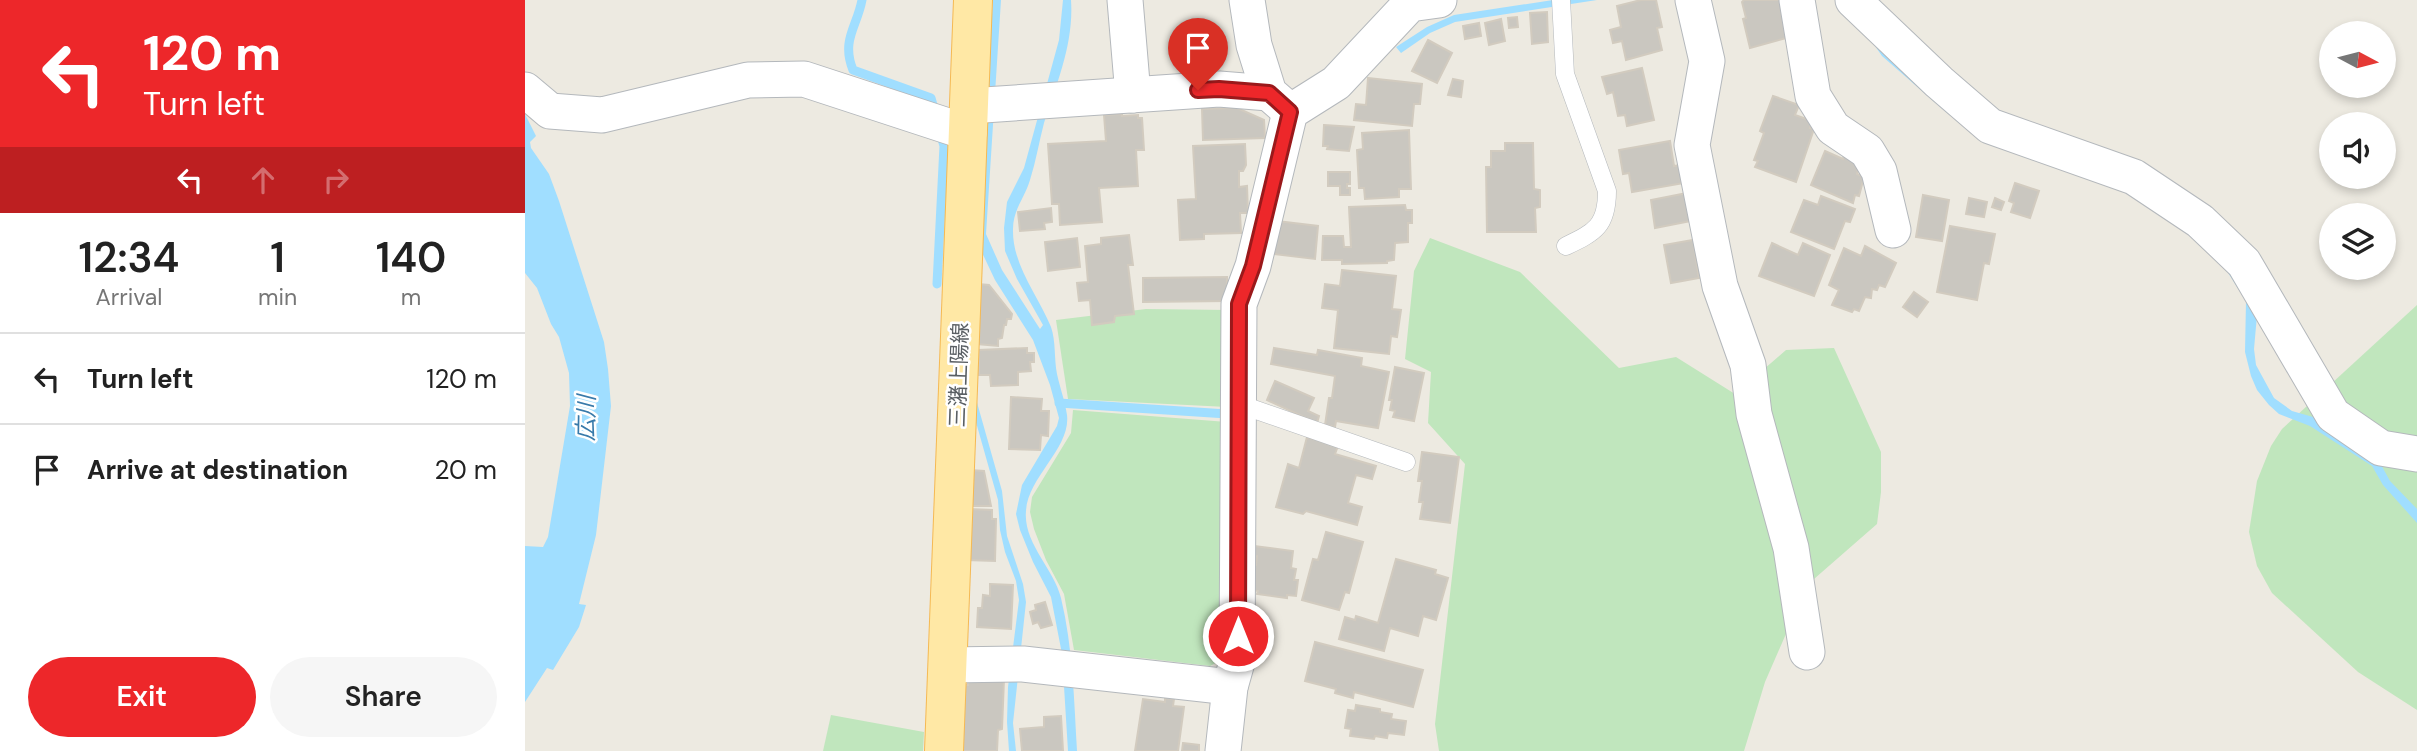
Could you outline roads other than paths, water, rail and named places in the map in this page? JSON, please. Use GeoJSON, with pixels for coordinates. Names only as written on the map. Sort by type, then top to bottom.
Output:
{"type":"FeatureCollection","features":[{"type":"Feature","properties":{"kind":"main road","name":"三潴上陽線"},"geometry":{"type":"LineString","coordinates":[[944,751],[975,114],[974,0]]}},
{"type":"Feature","properties":{"kind":"street"},"geometry":{"type":"LineString","coordinates":[[1125,0],[1133,95]]}},
{"type":"Feature","properties":{"kind":"street"},"geometry":{"type":"LineString","coordinates":[[1223,751],[1230,687],[1237,662],[1239,304],[1253,266],[1279,102],[1254,45],[1247,0]]}},
{"type":"Feature","properties":{"kind":"street"},"geometry":{"type":"LineString","coordinates":[[525,90],[550,111],[602,115],[748,80],[804,79],[975,114],[1067,99],[1219,89],[1279,102],[1336,83],[1411,4],[1439,0]]}},
{"type":"Feature","properties":{"kind":"street"},"geometry":{"type":"LineString","coordinates":[[1693,0],[1707,61],[1692,145],[1720,286],[1748,365],[1754,414],[1791,548],[1807,652]]}},
{"type":"Feature","properties":{"kind":"street"},"geometry":{"type":"LineString","coordinates":[[1797,0],[1813,96],[1833,128],[1867,151],[1879,171],[1893,230]]}},
{"type":"Feature","properties":{"kind":"street"},"geometry":{"type":"LineString","coordinates":[[1862,9],[1990,126],[2134,177],[2200,221],[2244,263],[2333,415],[2381,448],[2417,454]]}},
{"type":"Feature","properties":{"kind":"street"},"geometry":{"type":"LineString","coordinates":[[947,665],[1023,664],[1230,687]]}},
{"type":"Feature","properties":{"kind":"lane"},"geometry":{"type":"LineString","coordinates":[[1562,5],[1565,74],[1607,191],[1607,209],[1595,231],[1566,246]]}},
{"type":"Feature","properties":{"kind":"lane"},"geometry":{"type":"LineString","coordinates":[[1239,404],[1406,462]]}},
{"type":"Feature","properties":{"kind":"water"},"geometry":{"type":"Polygon","coordinates":[[[993,0],[1001,0],[986,234],[1002,270],[1040,329],[1043,325],[1017,279],[1005,251],[1004,228],[1007,202],[1024,168],[1059,40],[1063,0],[1071,0],[1070,32],[1063,63],[1030,180],[1017,210],[1013,229],[1021,267],[1051,327],[1057,374],[1067,415],[1063,439],[1029,498],[1026,523],[1061,598],[1072,674],[1077,751],[1068,751],[1062,654],[1051,597],[1033,562],[1016,514],[1022,485],[1057,426],[1059,418],[1033,340],[995,280],[978,244],[993,0]]]}},
{"type":"Feature","properties":{"kind":"water"},"geometry":{"type":"Polygon","coordinates":[[[1553,0],[1597,0],[1455,22],[1430,33],[1401,53],[1396,47],[1427,27],[1454,15],[1553,0]]]}},
{"type":"Feature","properties":{"kind":"water"},"geometry":{"type":"Polygon","coordinates":[[[1843,0],[1853,0],[1887,46],[1950,105],[1986,130],[2135,187],[2163,205],[2217,248],[2238,272],[2258,304],[2254,349],[2256,365],[2274,398],[2292,411],[2313,417],[2327,425],[2379,461],[2390,481],[2417,509],[2417,523],[2383,485],[2372,466],[2310,426],[2279,414],[2257,390],[2245,352],[2246,301],[2225,268],[2200,242],[2128,193],[2087,176],[2016,153],[1983,138],[1946,112],[1882,56],[1843,0]]]}},
{"type":"Feature","properties":{"kind":"water","name":"広川"},"geometry":{"type":"Polygon","coordinates":[[[525,114],[536,136],[530,142],[531,148],[549,174],[604,342],[611,406],[596,535],[579,604],[586,605],[579,627],[553,670],[547,668],[525,702],[525,546],[543,547],[548,537],[570,406],[569,373],[559,337],[537,288],[525,273],[525,114]]]}},
{"type":"Feature","properties":{"kind":"water"},"geometry":{"type":"Polygon","coordinates":[[[976,399],[1002,491],[1007,536],[1026,602],[1013,723],[1016,751],[1009,751],[1007,722],[1008,687],[1019,600],[1000,530],[998,500],[970,401],[976,399]]]}},
{"type":"Feature","properties":{"kind":"waterway"},"geometry":{"type":"LineString","coordinates":[[862,0],[849,42],[853,70],[931,98],[935,112]]}},
{"type":"Feature","properties":{"kind":"waterway"},"geometry":{"type":"LineString","coordinates":[[937,284],[944,146],[940,132]]}},
{"type":"Feature","properties":{"kind":"waterway"},"geometry":{"type":"LineString","coordinates":[[1059,403],[1227,414]]}}]}
